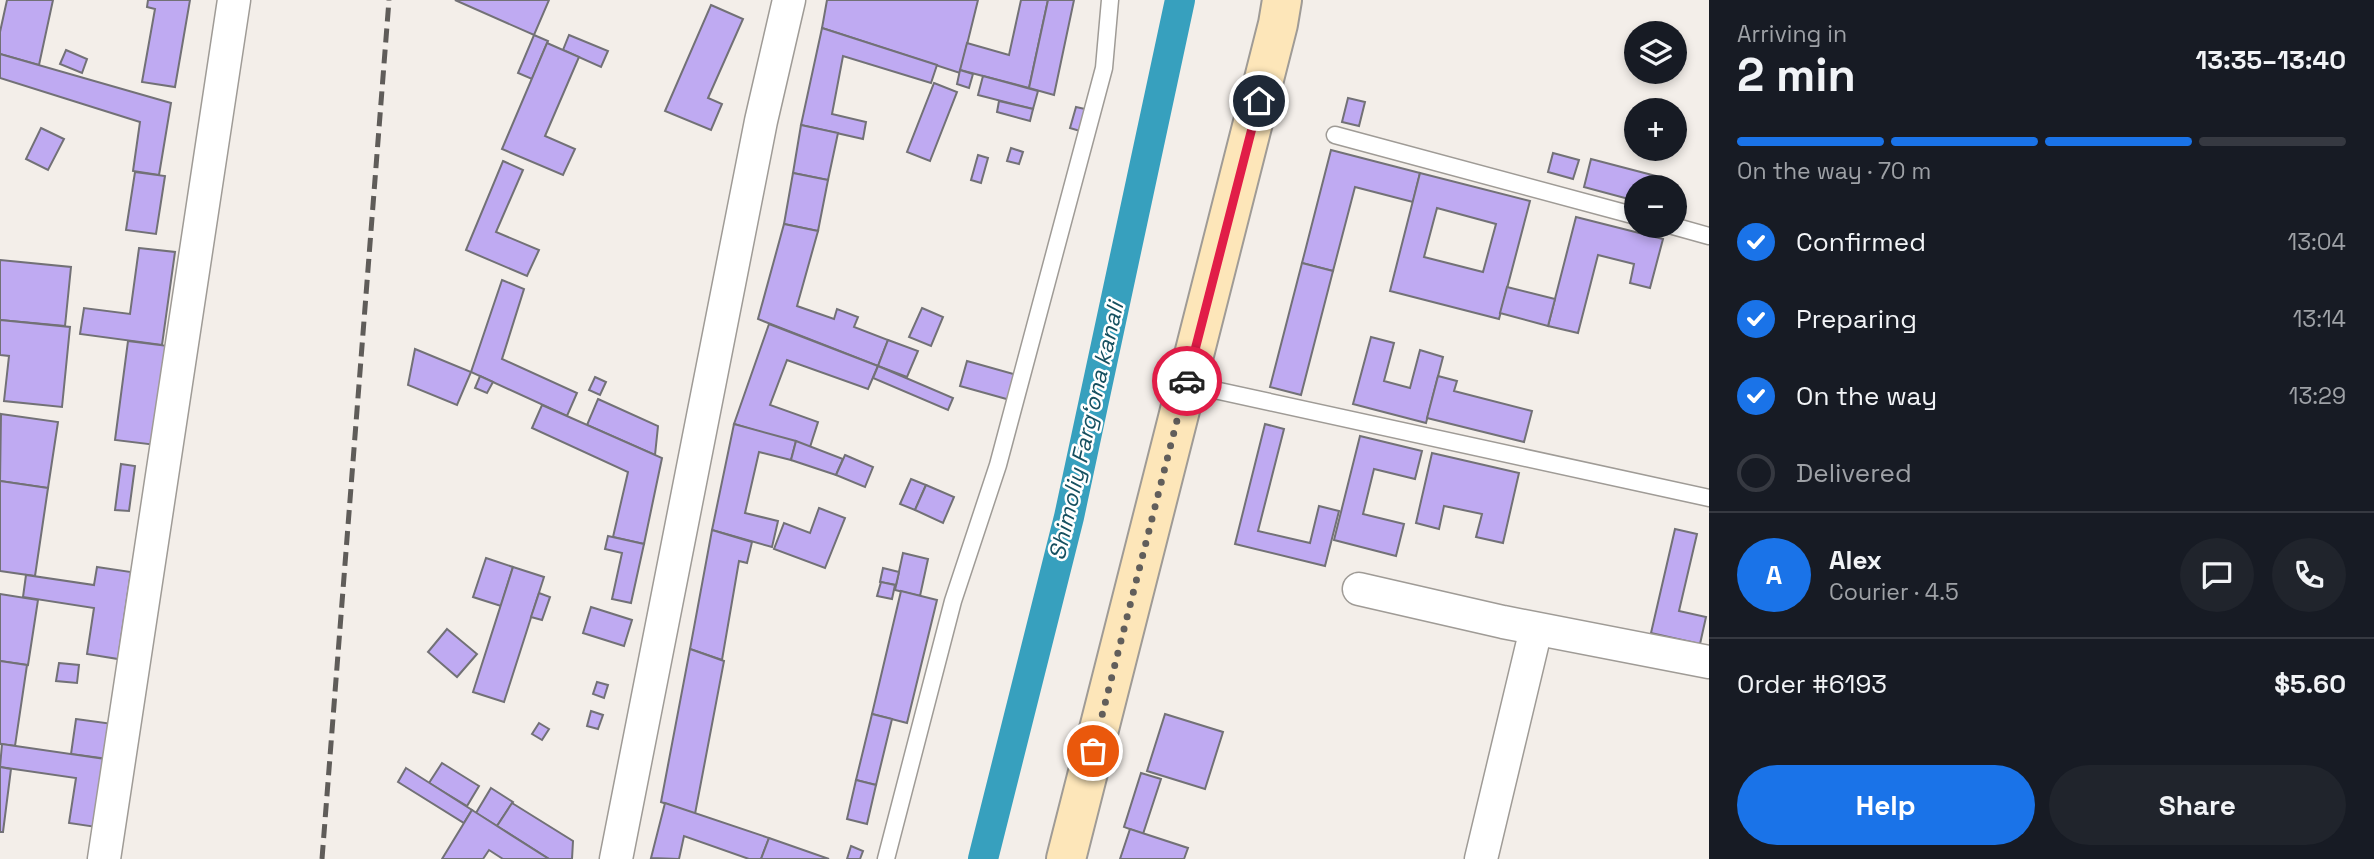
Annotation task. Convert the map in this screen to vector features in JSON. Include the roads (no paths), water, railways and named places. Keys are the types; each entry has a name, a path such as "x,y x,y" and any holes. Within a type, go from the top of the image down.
{"street":[{"path":"104,859 233,0"},
{"path":"616,859 761,121 789,0"},
{"path":"1066,859 1282,0"},
{"path":"1359,589 1536,629 1709,662"},
{"path":"1481,859 1536,629"}],"lane":[{"path":"887,859 953,601 998,465 1104,68 1110,0"},
{"path":"1335,135 1624,213"},
{"path":"1687,230 1709,236"},
{"path":"1186,384 1709,498"}],"waterway":[{"name":"Shimoliy Fargʻona kanali","path":"983,859 1069,517 1180,0"}],"railway":[{"path":"322,859 389,0"}]}
